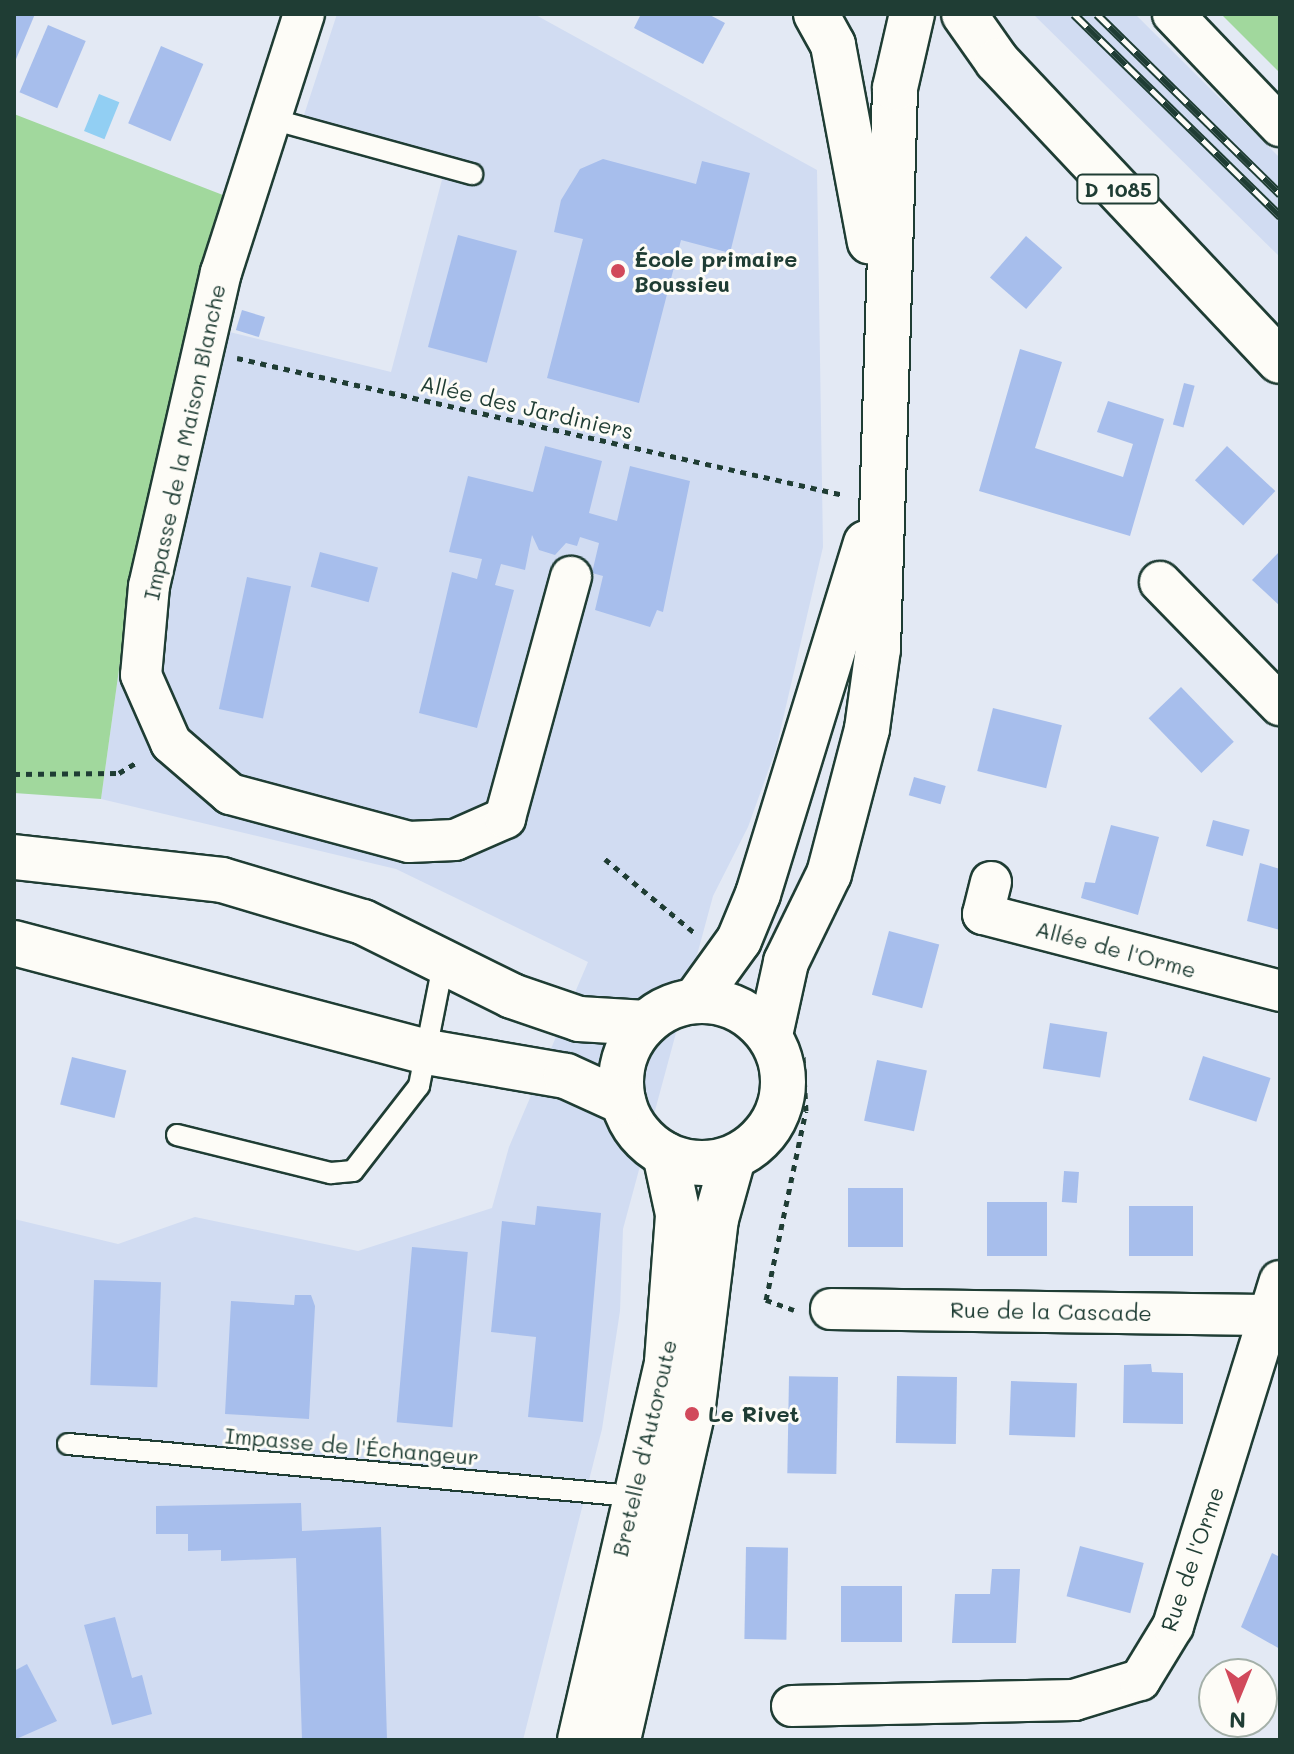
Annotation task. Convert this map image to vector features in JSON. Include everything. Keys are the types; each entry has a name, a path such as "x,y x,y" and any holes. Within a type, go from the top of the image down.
{"main road":[{"path":"816,14 833,45 883,315"},
{"path":"695,1001 732,951 758,894 862,499 883,315 895,88 913,14"},
{"name":"D 1085","path":"913,14 997,61"},
{"name":"D 1085","path":"964,14 997,61 1280,361"},
{"path":"646,1023 621,1073 623,1102 638,1132 665,1154 699,1163 733,1158 758,1142 784,1091 786,962 829,874 867,729 878,649 862,499"},
{"path":"14,857 222,880 363,922 445,957 512,996 579,1019 646,1023 695,1001 724,1003 786,1042"},
{"path":"14,943 427,1052 566,1076 623,1102"},
{"name":"Bretelle d'Autoroute","path":"580,1740 675,1304 678,1214 665,1154"},
{"name":"Bretelle d'Autoroute","path":"618,1740 692,1414 716,1219 733,1158"}],"street":[{"name":"Impasse de la Maison Blanche","path":"304,14 268,118 201,349 149,586 141,675 171,743 230,794 409,842 455,840 505,818 571,577"},
{"path":"1173,14 1280,126"},
{"path":"1160,582 1280,705"},
{"name":"Allée de l'Orme","path":"991,882 983,914 1280,991"},
{"name":"Rue de la Cascade","path":"831,1309 1278,1305"},
{"name":"Rue de l'Orme","path":"792,1706 1074,1700 1140,1680 1173,1626 1278,1305"}],"lane":[{"path":"268,118 472,174"},
{"path":"177,1135 331,1173 353,1171 419,1086 445,957"},
{"name":"Impasse de l'Échangeur","path":"68,1444 632,1496"}],"path":[{"name":"Allée des Jardiniers","path":"201,349 862,499"},
{"path":"14,774 119,773 171,743"},
{"path":"605,859 670,919 693,934 712,932"},
{"path":"786,1042 806,1111 766,1300 788,1310 831,1309"}],"shaded area":[{"path":"337,14 534,14 817,170 823,547 776,749 748,827 713,896 623,1229 620,1311 602,1429 523,1740 14,1740 14,1219 118,1244 195,1217 358,1251 492,1208 509,1147 588,962 396,869 101,799 137,540 189,322 391,372 448,157 304,115"},
{"path":"1033,14 1135,14 1280,158 1280,257"}],"green space":[{"path":"1221,14 1280,14 1280,73"},
{"path":"14,114 228,197 137,540 101,799 14,793"}],"water":[{"path":"99,94 119,102 104,139 84,131"}],"building":[{"path":"14,14 35,14 14,64"},
{"path":"641,14 708,14 725,23 703,64 634,28"},
{"path":"48,25 86,41 57,108 19,92"},
{"path":"161,46 203,64 171,141 128,123"},
{"path":"603,159 696,184 702,161 750,173 730,253 681,240 639,403 547,378 583,239 554,232 561,200 580,169"},
{"path":"458,235 517,251 487,363 428,347"},
{"path":"1026,236 1062,267 1026,309 990,278"},
{"path":"242,310 265,317 259,337 236,330"},
{"path":"1020,349 1062,362 1035,448 1123,477 1133,444 1097,432 1108,401 1164,419 1130,536 979,491"},
{"path":"1184,383 1195,386 1183,427 1173,425"},
{"path":"545,446 602,461 589,513 617,521 630,466 690,481 663,612 657,610 650,627 595,610 603,576 592,573 599,543 580,537 577,546 566,543 555,555 539,550 532,535 525,570 501,564 495,585 514,590 477,728 419,713 452,572 477,579 482,559 449,552 468,476 533,492"},
{"path":"1227,446 1275,491 1243,525 1195,480"},
{"path":"1280,551 1280,606 1252,580"},
{"path":"320,552 378,568 369,602 311,587"},
{"path":"247,577 291,586 263,718 219,709"},
{"path":"1181,687 1234,742 1201,773 1149,718"},
{"path":"993,708 1062,725 1046,788 977,771"},
{"path":"914,777 946,786 940,804 909,795"},
{"path":"1213,820 1250,830 1243,856 1206,846"},
{"path":"1111,825 1159,837 1138,915 1081,898 1085,882 1095,883"},
{"path":"1260,863 1280,869 1280,930 1247,921"},
{"path":"889,931 939,944 922,1008 872,995"},
{"path":"1050,1023 1107,1032 1100,1078 1043,1068"},
{"path":"1203,1056 1271,1078 1256,1122 1189,1100"},
{"path":"72,1057 126,1071 114,1118 60,1105"},
{"path":"877,1060 927,1071 914,1131 864,1121"},
{"path":"1064,1171 1079,1172 1077,1203 1062,1202"},
{"path":"848,1188 903,1188 903,1247 848,1247"},
{"path":"987,1202 1047,1202 1047,1256 987,1256"},
{"path":"537,1206 601,1213 583,1422 528,1417 536,1337 491,1332 502,1221 535,1225"},
{"path":"1129,1206 1193,1206 1193,1256 1129,1256"},
{"path":"412,1247 468,1252 452,1427 397,1422"},
{"path":"94,1280 161,1282 157,1387 90,1385"},
{"path":"295,1295 311,1295 315,1306 309,1419 225,1414 231,1301 294,1305"},
{"path":"1151,1364 1152,1372 1183,1373 1183,1424 1123,1423 1124,1365"},
{"path":"789,1376 838,1377 836,1474 787,1473"},
{"path":"897,1376 957,1377 956,1444 896,1443"},
{"path":"1011,1381 1077,1383 1075,1437 1009,1435"},
{"path":"301,1503 302,1531 381,1527 387,1740 302,1740 296,1558 221,1561 221,1550 188,1551 188,1534 156,1534 156,1506"},
{"path":"1080,1546 1144,1563 1130,1613 1067,1596"},
{"path":"746,1547 788,1548 786,1640 744,1639"},
{"path":"1272,1553 1280,1557 1280,1649 1241,1627"},
{"path":"992,1569 1020,1569 1016,1643 952,1643 955,1594 990,1594"},
{"path":"841,1586 902,1586 902,1642 841,1642"},
{"path":"115,1617 132,1678 142,1675 152,1714 112,1725 84,1625"},
{"path":"27,1664 57,1721 14,1740 14,1671"}],"railway":[{"path":"1074,14 1280,216"},
{"path":"1097,14 1280,194"}],"place":[{"name":"École primaire Boussieu","path":"618,271"},
{"name":"Le Rivet","path":"692,1414"}]}
